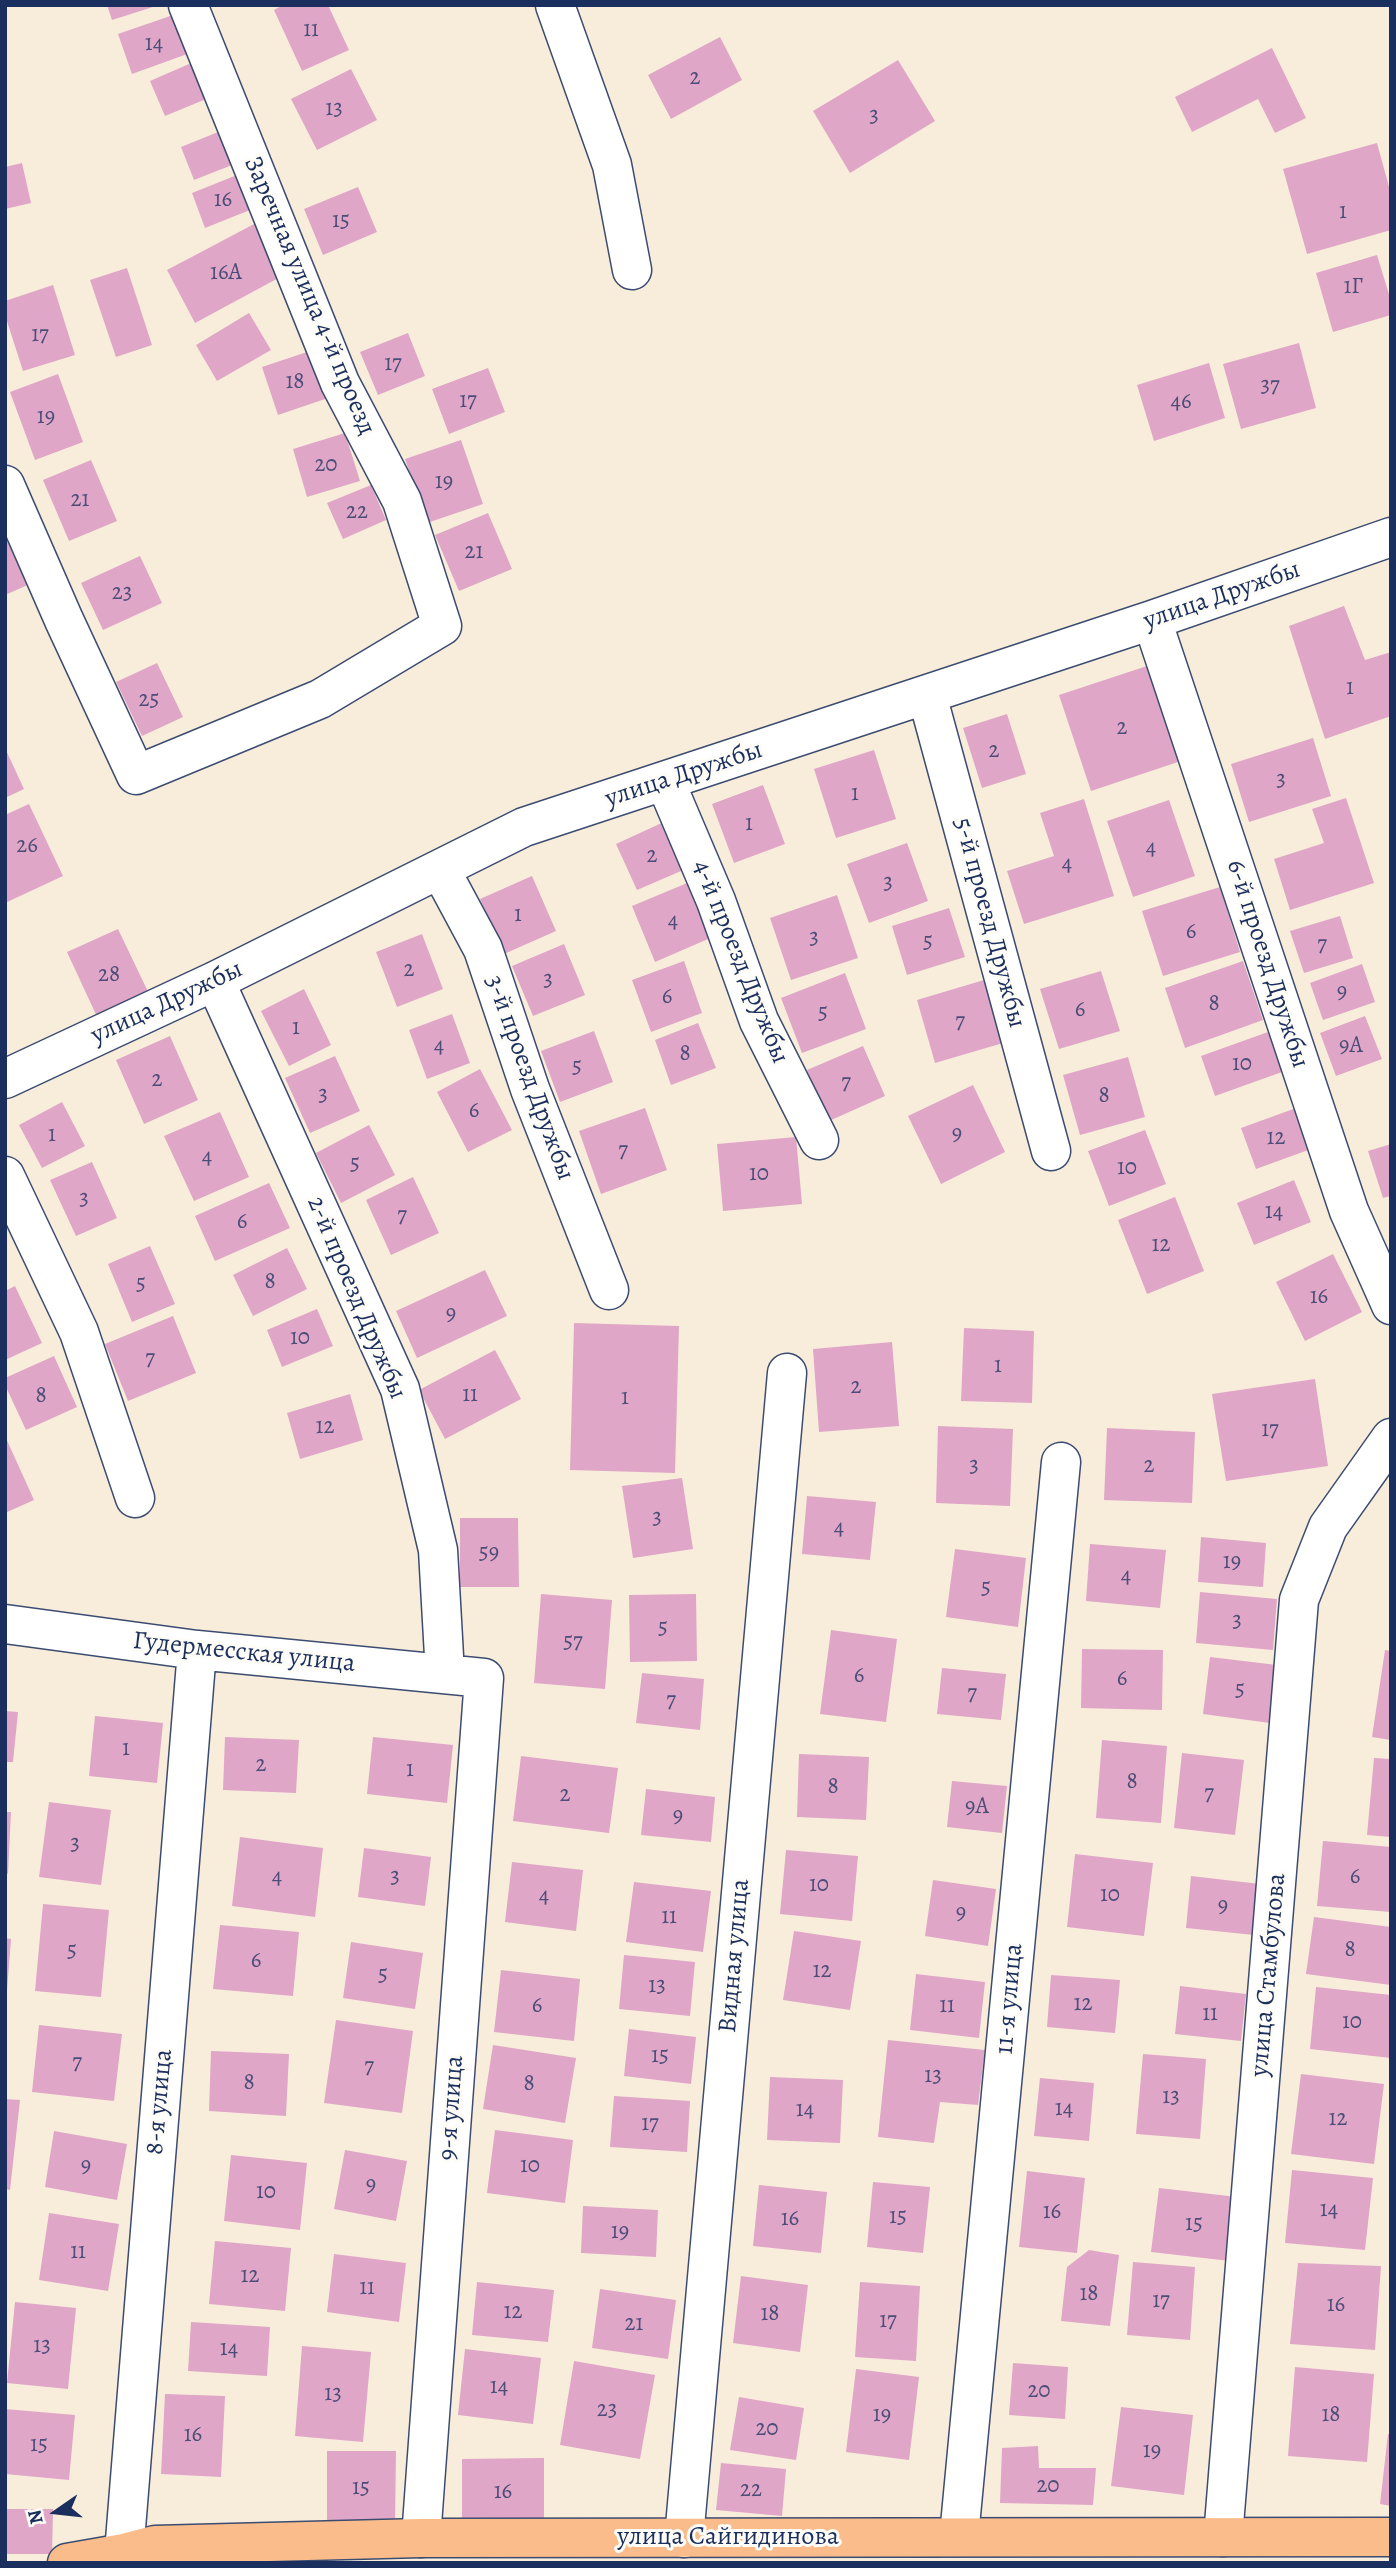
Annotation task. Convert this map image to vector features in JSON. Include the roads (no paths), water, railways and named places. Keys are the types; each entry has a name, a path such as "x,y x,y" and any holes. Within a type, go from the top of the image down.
{"main road":[{"name":"улица Сайгидинова","path":"66,2563 155,2545 421,2538 636,2551 684,2538 1391,2537"}],"street":[{"name":"Заречная улица 4-й проезд","path":"5,485 136,775 320,699 442,626 402,501 340,383 188,5"},
{"path":"555,5 612,165 632,270"},
{"name":"улица Дружбы","path":"5,1079 215,981 524,827 1153,620 1391,537"},
{"name":"6-й проезд Дружбы","path":"1153,620 1349,1211 1391,1305"},
{"name":"5-й проезд Дружбы","path":"927,695 1051,1151"},
{"name":"4-й проезд Дружбы","path":"665,781 716,901 759,1021 819,1140"},
{"name":"3-й проезд Дружбы","path":"440,869 483,949 530,1088 609,1290"},
{"name":"2-й проезд Дружбы","path":"215,981 400,1389 438,1550 445,1674"},
{"path":"5,1176 79,1332 135,1498"},
{"name":"Видная улица","path":"684,2538 787,1373"},
{"name":"улица Стамбулова","path":"1223,2537 1299,1600 1328,1527 1391,1438"},
{"name":"11-я улица","path":"959,2536 1061,1462"},
{"name":"Гудермесская улица","path":"5,1624 197,1650 484,1678"},
{"name":"8-я улица","path":"124,2553 197,1650"},
{"name":"9-я улица","path":"421,2538 484,1678"}]}
